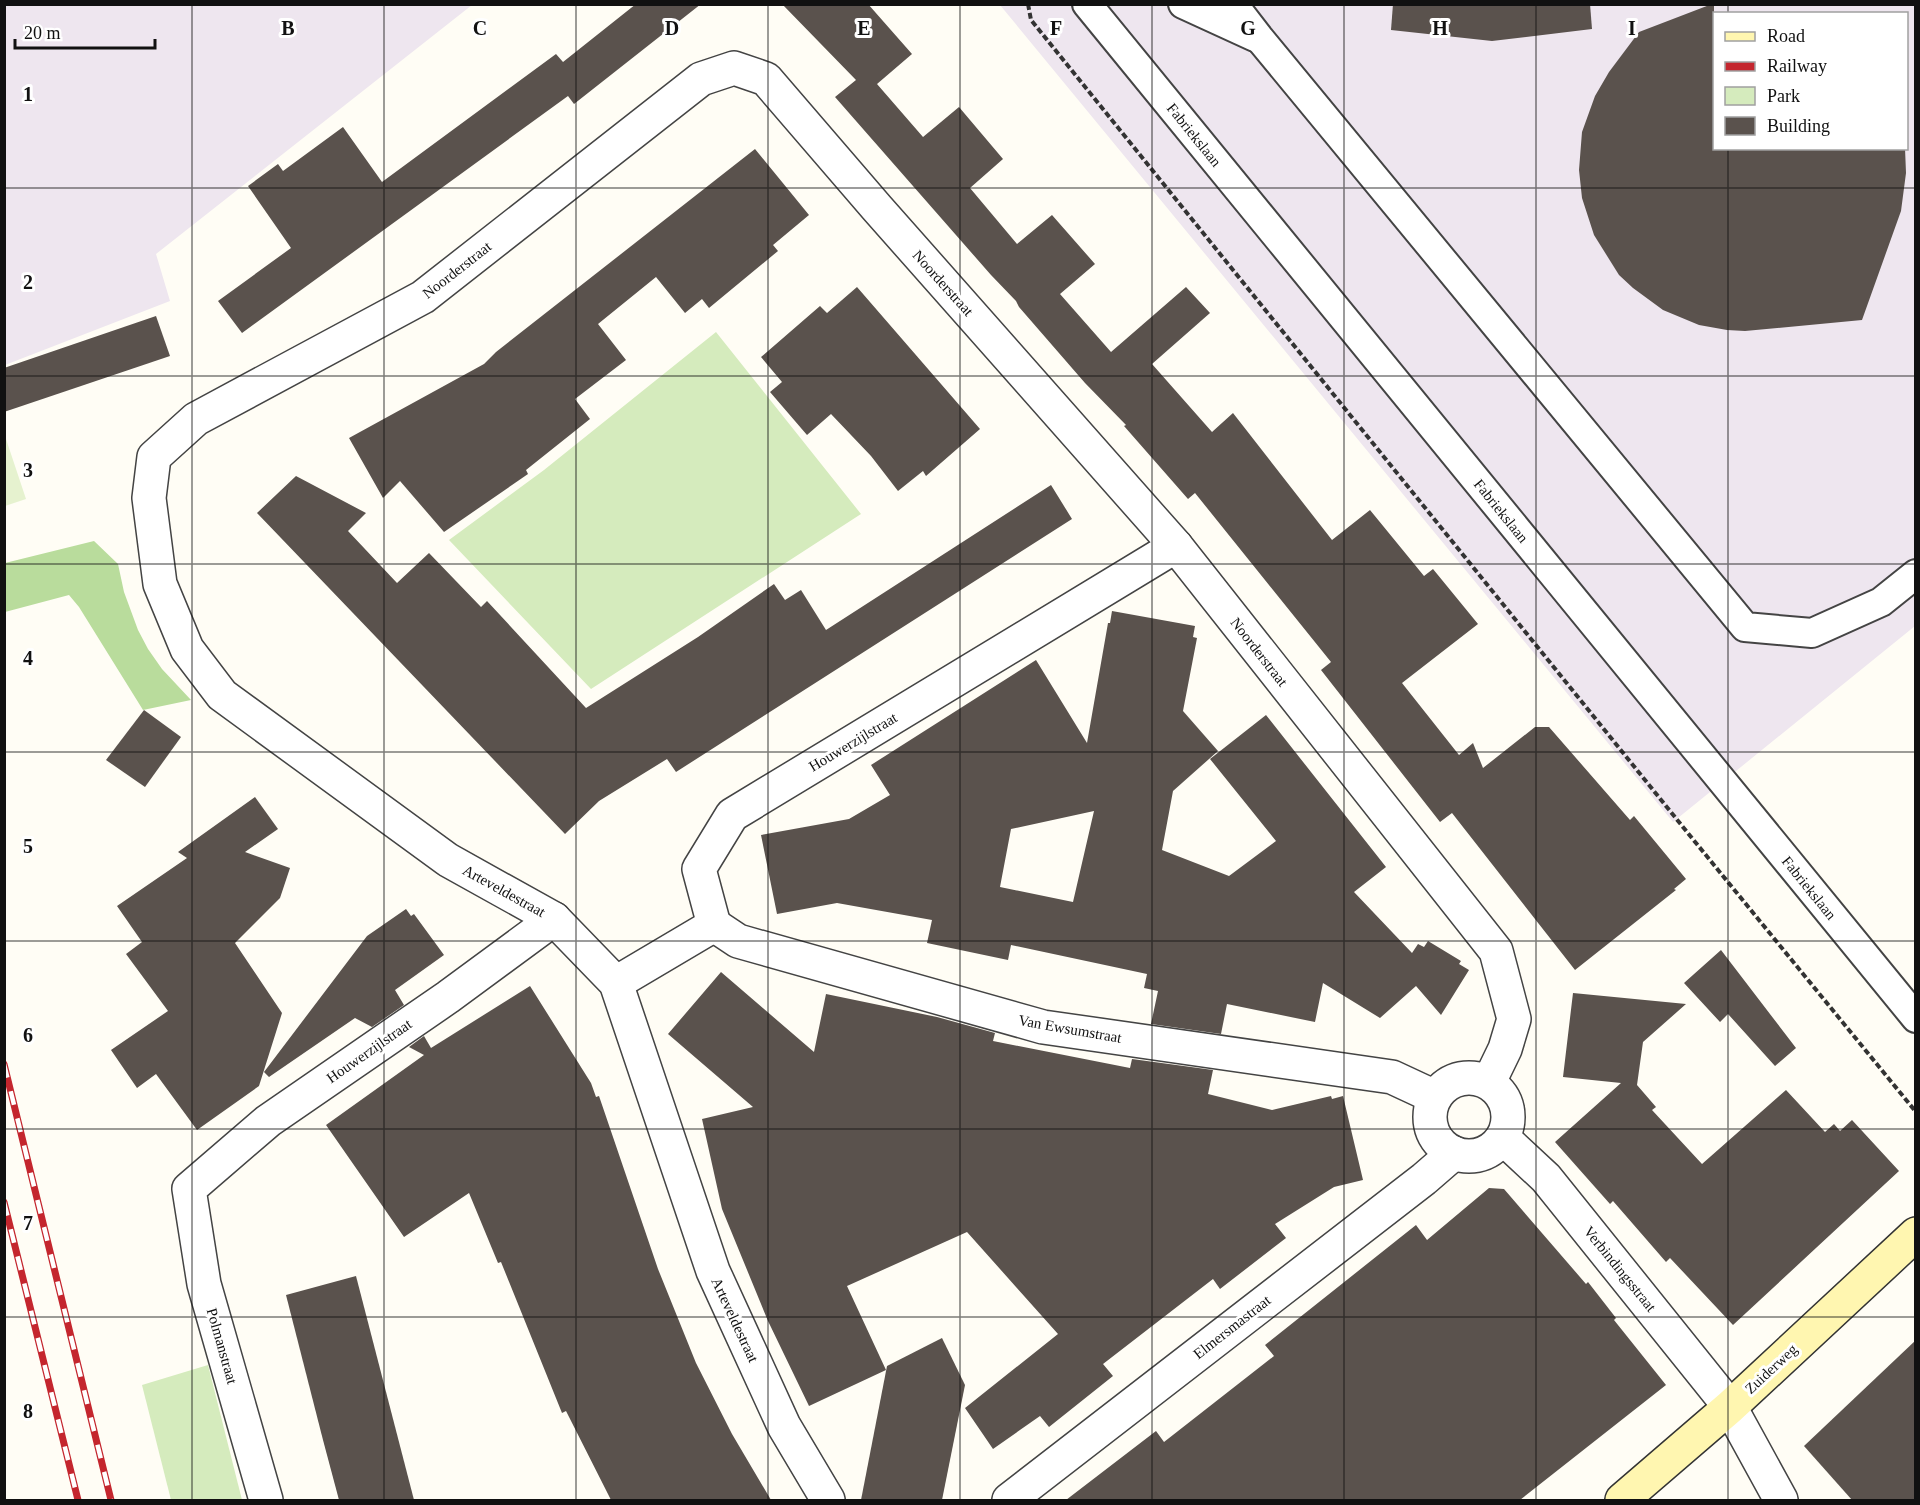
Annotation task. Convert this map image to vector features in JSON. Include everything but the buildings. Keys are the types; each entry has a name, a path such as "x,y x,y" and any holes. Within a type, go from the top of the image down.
{"street":[{"name":"Noorderstraat","path":"154,457 196,419 423,297 701,80 734,68 766,79 1176,546 1496,951 1514,1019 1505,1049 1489,1082"},
{"name":"Arteveldestraat","path":"154,457 148,498 160,584 187,649 222,695 448,860 554,919 616,983 713,1271 784,1426 828,1500"},
{"name":"Houwerzijlstraat","path":"714,926 699,869 732,815 1176,546"},
{"name":"Houwerzijlstraat","path":"189,1189 268,1121 448,997 554,919"},
{"path":"616,983 714,926"},
{"name":"Van Ewsumstraat","path":"714,926 738,941 1043,1027 1392,1077 1435,1097"},
{"path":"1474,1077 1489,1082 1498,1090 1509,1113 1508,1126 1503,1138 1481,1155 1468,1157 1442,1146 1434,1136 1430,1123 1430,1110 1435,1097 1445,1085 1459,1079 1474,1077"},
{"name":"Verbindingsstraat","path":"1503,1138 1546,1178 1730,1407 1781,1500"},
{"name":"Elmersmastraat","path":"1009,1500 1424,1179 1454,1153"},
{"name":"Polmanstraat","path":"189,1189 204,1284 266,1500"},
{"name":"Zuiderweg","path":"1622,1500 1730,1407 1916,1234"}],"lane":[{"name":"Fabriekslaan","path":"1087,4 1916,1018"},
{"path":"1183,4 1260,39"},
{"path":"1214,4 1260,39"},
{"path":"1233,4 1745,627 1812,633 1881,602 1916,574"},
{"path":"1243,4 1260,39"}],"path":[{"path":"1028,4 1031,20 1686,832 1916,1112"}],"shaded area":[{"path":"5,4 472,5 156,254 170,301 5,365"},
{"path":"1000,5 1915,5 1915,626 1673,822"}],"green space":[{"path":"716,332 861,514 591,689 449,540 544,470"},
{"path":"5,436 26,499 4,506"},
{"path":"94,541 118,564 124,592 138,630 148,649 162,669 191,700 143,710 79,607 69,595 5,612 5,563"},
{"path":"208,1365 242,1500 171,1500 142,1385"}],"railway":[{"path":"4,1064 111,1500"},
{"path":"4,1202 78,1500"}]}
